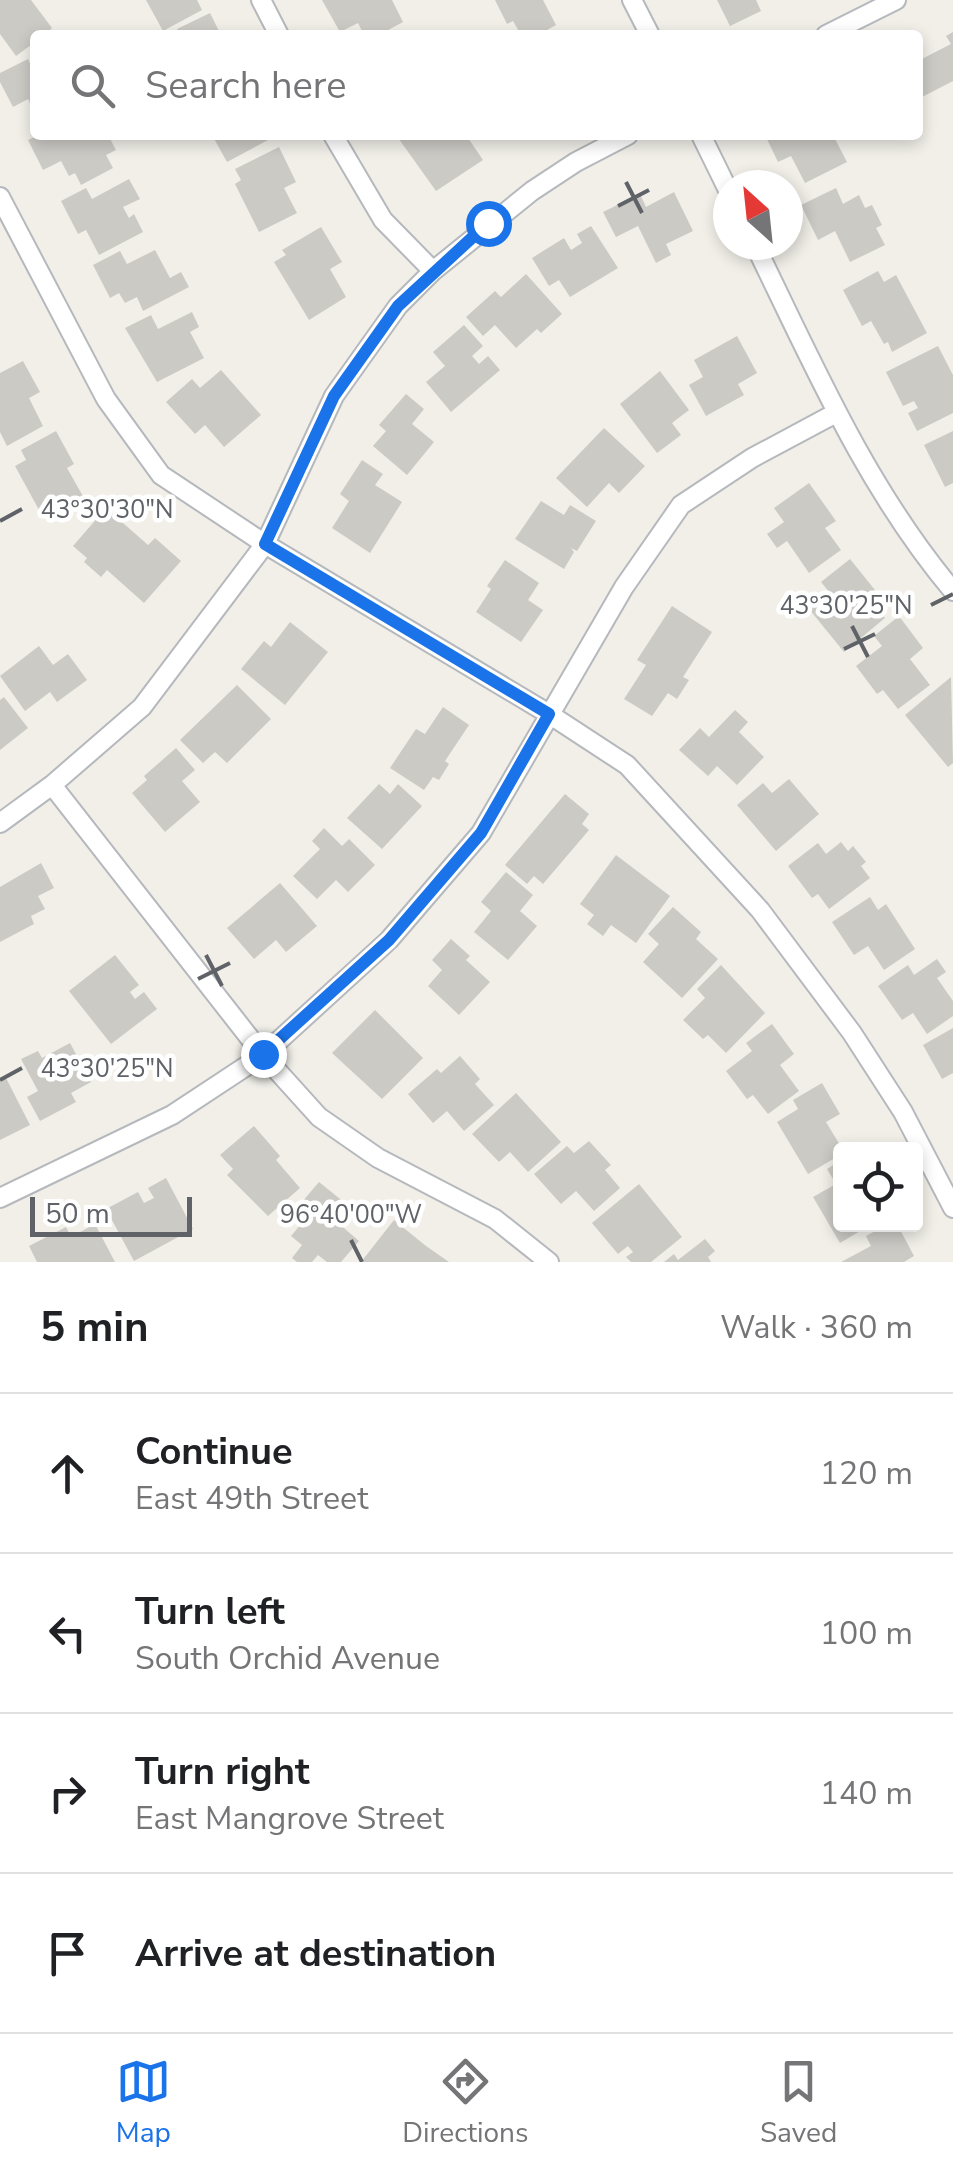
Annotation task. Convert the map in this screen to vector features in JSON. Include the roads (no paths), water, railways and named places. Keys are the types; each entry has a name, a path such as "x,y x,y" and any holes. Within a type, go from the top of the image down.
{"street":[{"path":"261,0 276,30"},
{"path":"632,0 647,30"},
{"path":"836,30 896,0"},
{"path":"336,140 383,220 433,271"},
{"path":"0,823 52,785 142,707 265,544 334,396 398,306 433,271 532,191 618,140"},
{"path":"703,140 718,170"},
{"path":"0,197 106,400 161,474 265,544 549,714 626,766 760,910 852,1033 903,1112 953,1208"},
{"path":"762,260 836,412 916,547 953,590"},
{"path":"0,1198 172,1115 263,1054 389,940 481,833 624,587 680,505 752,458 836,412"},
{"path":"52,785 263,1054 319,1117 378,1158 496,1219 549,1262"}]}
